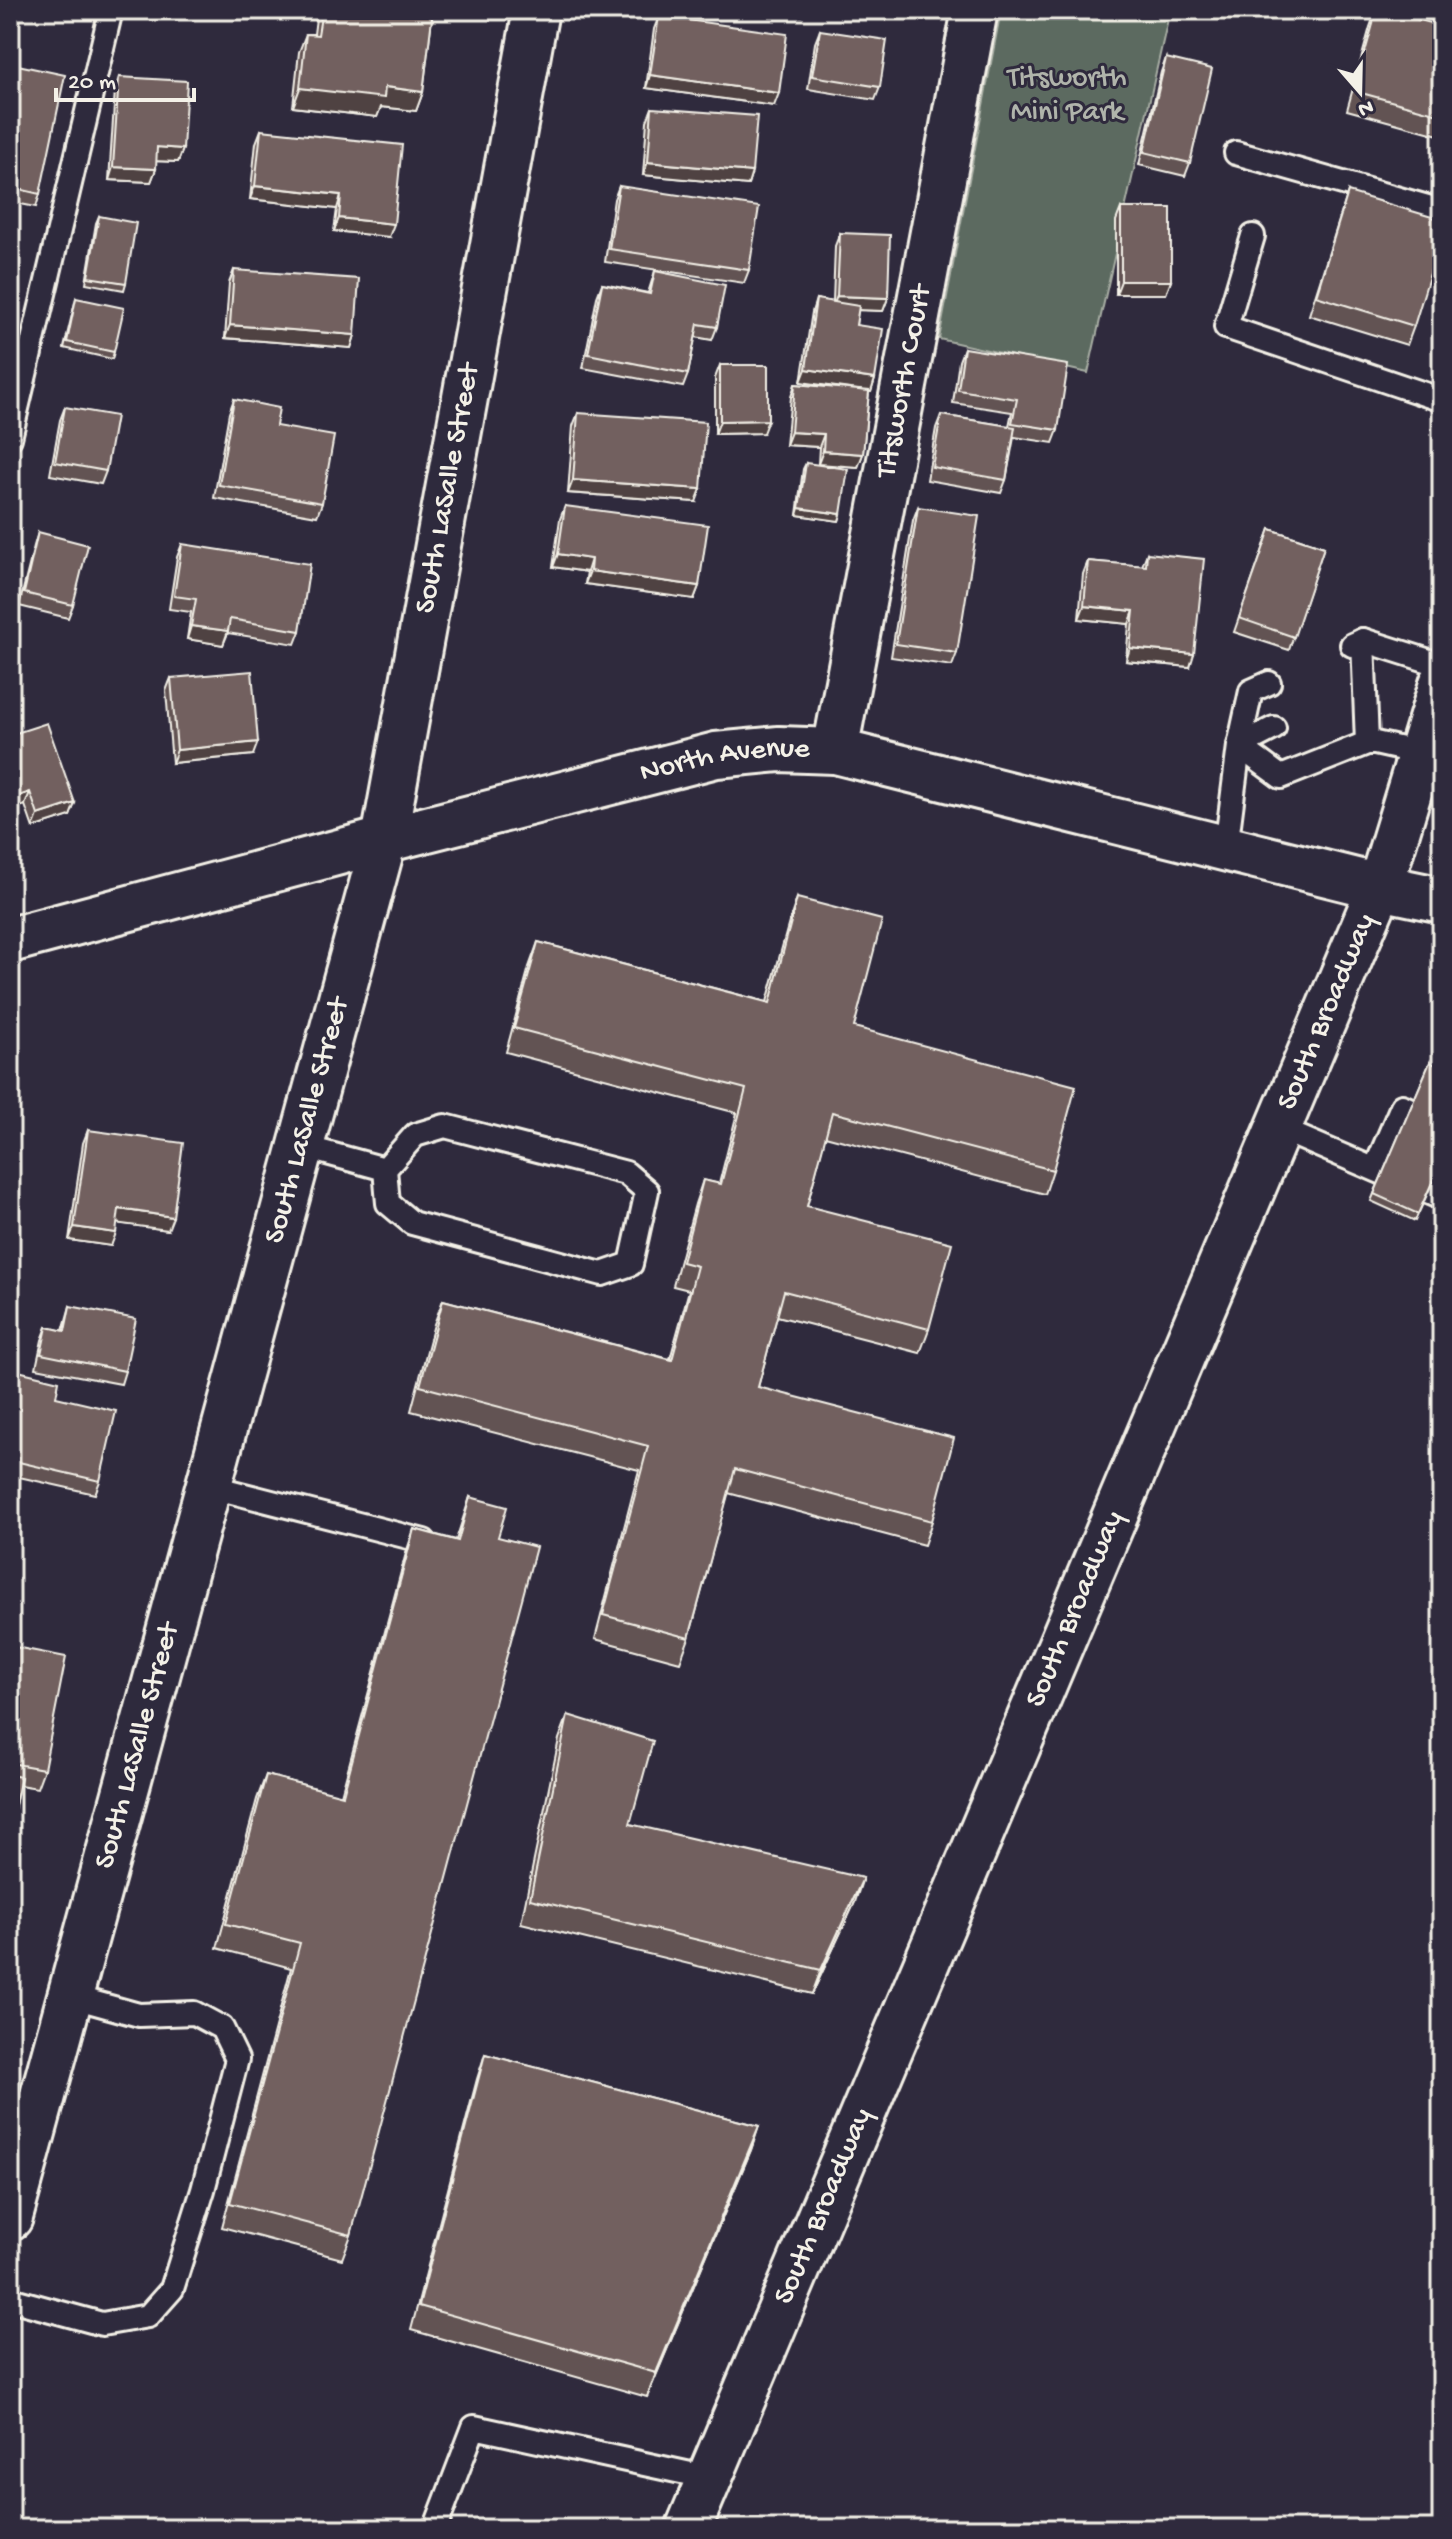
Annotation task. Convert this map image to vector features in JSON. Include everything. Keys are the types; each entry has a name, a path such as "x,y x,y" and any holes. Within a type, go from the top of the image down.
{"street":[{"name":"South LaSalle Street","path":"10,2217 384,840 536,10"},
{"name":"Titsworth Court","path":"835,751 975,10"},
{"name":"South Broadway","path":"688,2529 1380,887 1442,684"},
{"name":"North Avenue","path":"10,940 716,755 779,749 835,751 1442,900"}],"lane":[{"path":"10,438 111,10"},
{"path":"1236,153 1442,211"},
{"path":"1253,236 1226,327 1442,400"},
{"path":"1367,743 1357,643 1442,665"},
{"path":"1226,848 1239,746 1251,691 1269,683"},
{"path":"1239,746 1274,728"},
{"path":"1239,746 1281,777 1367,743 1420,753"},
{"path":"1375,1169 1402,1106 1442,1125"},
{"path":"445,1126 626,1173 647,1191 631,1264 602,1274 412,1223 388,1203 385,1169 415,1135 445,1126"},
{"path":"1278,1128 1441,1198 1442,1194"},
{"path":"301,1146 385,1169"},
{"path":"209,1486 424,1541"},
{"path":"10,2299 102,2324 148,2316 172,2289 203,2190 237,2059 222,2028 194,2013 139,2015 70,1996"},
{"path":"435,2529 474,2427 709,2478"}],"green space":[{"name":"Titsworth Mini Park","path":"1001,10 1170,10 1088,373 939,339"}],"building":[{"path":"322,10 433,10 423,92 385,87 384,98 300,88 306,34 318,35"},
{"path":"1377,10 1442,26 1442,115 1354,91"},
{"path":"659,16 787,34 779,93 650,75"},
{"path":"820,30 887,40 880,87 812,76"},
{"path":"1166,58 1212,69 1190,163 1144,152"},
{"path":"13,64 65,75 40,194 10,187 10,80"},
{"path":"119,77 187,81 183,149 157,147 156,169 113,167"},
{"path":"652,108 757,116 752,172 648,162"},
{"path":"261,130 402,145 394,224 339,218 341,195 255,186"},
{"path":"619,186 759,207 749,270 609,249"},
{"path":"1348,192 1442,220 1442,234 1414,326 1316,296"},
{"path":"1121,208 1171,208 1171,281 1121,281"},
{"path":"99,216 136,223 126,283 88,277"},
{"path":"840,233 890,235 888,298 837,296"},
{"path":"234,270 359,279 355,335 230,325"},
{"path":"655,271 725,285 717,327 698,324 688,374 588,354 602,284 650,294"},
{"path":"76,298 124,308 114,352 67,342"},
{"path":"816,299 859,306 856,325 883,329 875,379 806,369"},
{"path":"10,302 16,304 10,327"},
{"path":"964,348 1068,365 1058,430 1012,423 1017,399 958,390"},
{"path":"720,365 768,365 768,420 720,421"},
{"path":"795,384 869,391 863,454 823,451 824,434 791,432"},
{"path":"234,399 279,408 276,426 334,436 322,503 219,485"},
{"path":"65,407 116,416 106,471 55,462"},
{"path":"578,413 706,422 701,489 573,480"},
{"path":"941,415 1015,427 1006,480 932,467"},
{"path":"806,463 848,469 841,514 799,508"},
{"path":"565,506 708,525 699,586 590,571 591,559 558,554"},
{"path":"918,507 979,516 957,653 896,644"},
{"path":"1270,529 1324,547 1294,637 1239,618"},
{"path":"38,532 88,545 73,605 24,593"},
{"path":"182,544 310,564 300,631 230,619 228,631 191,626 196,599 174,596"},
{"path":"1147,553 1204,559 1194,654 1130,648 1134,611 1084,606 1088,561 1146,566"},
{"path":"252,671 258,742 177,750 171,678"},
{"path":"47,723 75,803 38,815 30,792 10,799 10,735"},
{"path":"797,898 882,920 854,1027 1076,1086 1053,1170 832,1112 807,1206 952,1243 929,1329 784,1291 758,1387 954,1438 932,1521 735,1469 689,1638 603,1615 648,1446 420,1386 443,1300 672,1360 697,1266 682,1262 703,1180 721,1184 746,1089 514,1028 538,942 770,1003"},
{"path":"1430,1062 1442,1068 1442,1160 1418,1214 1374,1194"},
{"path":"88,1130 183,1143 173,1217 119,1209 116,1233 74,1227"},
{"path":"70,1306 136,1319 125,1371 41,1354 47,1327 65,1331"},
{"path":"14,1370 59,1381 56,1397 116,1411 100,1481 10,1460 10,1390"},
{"path":"470,1497 507,1507 498,1537 536,1547 351,2235 230,2203 300,1943 226,1924 266,1775 343,1795 414,1529 458,1541"},
{"path":"10,1646 66,1657 44,1769 10,1763"},
{"path":"568,1715 653,1741 630,1824 863,1878 821,1970 530,1899"},
{"path":"10,1775 21,1777 10,1829"},
{"path":"485,2054 759,2126 656,2373 419,2306"}],"railway":[{"path":"1437,2529 1442,2522"}]}
